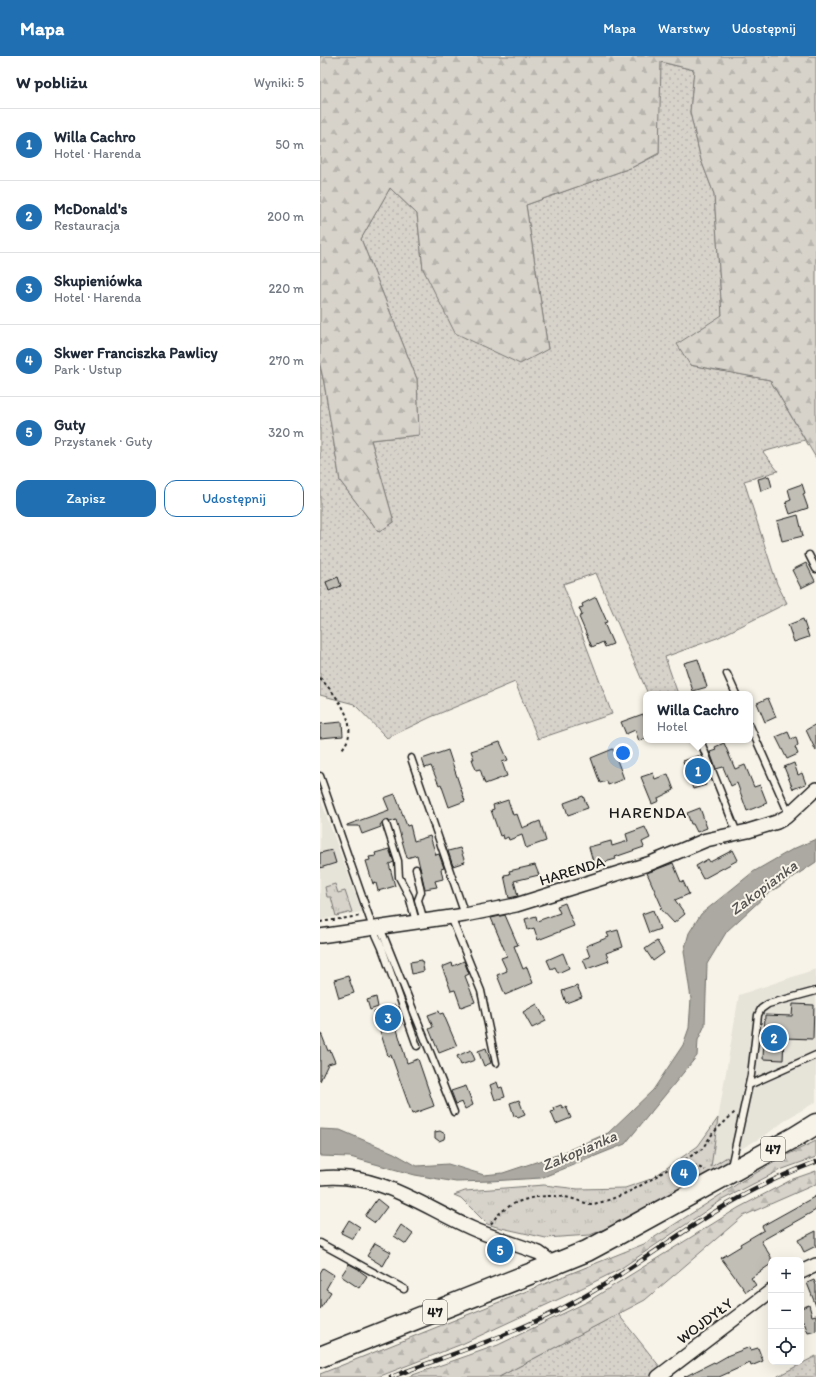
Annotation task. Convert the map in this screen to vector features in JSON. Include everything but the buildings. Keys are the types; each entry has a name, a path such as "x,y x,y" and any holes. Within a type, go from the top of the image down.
{"main road":[{"name":"47","path":"320,1357 587,1251 615,1236 720,1171 795,1138 816,1124"}],"street":[{"name":"HARENDA","path":"320,936 465,915 523,903 651,863 702,841 777,822 789,814 816,789"},
{"path":"320,1178 361,1179 388,1187 475,1230 539,1253 546,1258 550,1266"},
{"path":"804,1271 816,1265"},
{"name":"WOJDYŁY","path":"658,1377 770,1293"}],"lane":[{"path":"809,555 816,568"},
{"path":"727,674 735,691"},
{"path":"753,733 789,814"},
{"path":"701,743 737,833"},
{"path":"411,758 465,915"},
{"path":"320,776 377,927 454,1112"},
{"path":"386,824 398,862 399,877 420,921"},
{"path":"416,869 420,892 418,900 420,921"},
{"path":"451,917 481,991 496,1063"},
{"path":"377,927 382,948 417,1046"},
{"path":"720,1171 743,1109 749,1085 757,1019 760,1009 768,1004 816,992"},
{"path":"749,1085 816,1055"},
{"path":"320,1243 404,1289"}],"path":[{"path":"320,678 333,693 344,709 348,718 350,728 349,736 346,745 342,749"},
{"path":"488,1229 495,1217 517,1202 528,1198 569,1198 586,1204 593,1204 628,1193 702,1149 713,1133 734,1113 743,1109"},
{"path":"679,1164 688,1164 705,1170 720,1171"}],"shaded area":[{"path":"320,798 362,912 320,920"},
{"path":"816,969 816,1102 790,1117 767,1134 710,1167 739,995"}],"green space":[{"path":"320,56 816,56 816,458 770,380 690,365 677,344 722,315 714,194 701,160 690,112 694,70 661,62 659,153 633,167 526,205 548,349 520,364 455,333 423,269 417,214 390,188 361,239 417,379 419,435 371,440 394,522 379,532 340,481 320,365"},
{"path":"660,62 694,70 690,112 701,160 714,194 722,315 690,365 770,380 805,440 763,452 778,471 744,481 777,584 787,603 717,638 665,657 677,691 647,691 596,573 563,584 612,714 538,739 515,682 431,717 387,738 354,704 320,695 320,365 340,481 379,532 394,522 371,440 419,435 417,379 361,239 390,188 417,214 423,269 548,349 526,205 633,167 659,154"},
{"path":"335,884 338,893 345,891 352,912 336,916 331,897 327,897 325,887"},
{"path":"718,1118 711,1167 727,1157 729,1162 617,1224 590,1235 546,1238 497,1227 487,1224 461,1198 454,1195 465,1191 544,1185 578,1189 625,1188 651,1179 698,1146"},
{"path":"816,1141 816,1157 780,1170 722,1200 620,1269 572,1293 462,1344 378,1377 320,1377 320,1374 644,1244 742,1181 789,1154"},
{"path":"816,1171 816,1184 743,1216 645,1300 499,1377 407,1377 498,1345 587,1302 738,1208 793,1179"},
{"path":"618,1314 668,1377 499,1377 501,1376"},
{"path":"816,1356 816,1377 776,1377 799,1365 804,1365 804,1362"}],"water":[{"name":"Zakopianka","path":"816,839 816,862 765,896 727,931 707,964 705,1025 698,1040 697,1056 625,1144 541,1178 490,1181 456,1182 415,1175 350,1157 320,1156 320,1129 340,1130 394,1153 417,1166 448,1164 484,1175 503,1173 557,1155 608,1133 653,1090 683,1045 689,1028 691,999 684,951 689,933 701,914 753,872 793,849"}],"railway":[{"path":"391,1377 510,1333 556,1312 615,1278 734,1200 769,1182 816,1162"}],"place":[{"name":"Willa Cachro","path":"698,771"},
{"name":"Skupieniówka","path":"388,1018"},
{"name":"McDonald's","path":"774,1038"},
{"name":"Skwer Franciszka Pawlicy","path":"684,1173"},
{"name":"Guty","path":"500,1250"}],"district":[{"name":"HARENDA","path":"648,812"}]}
